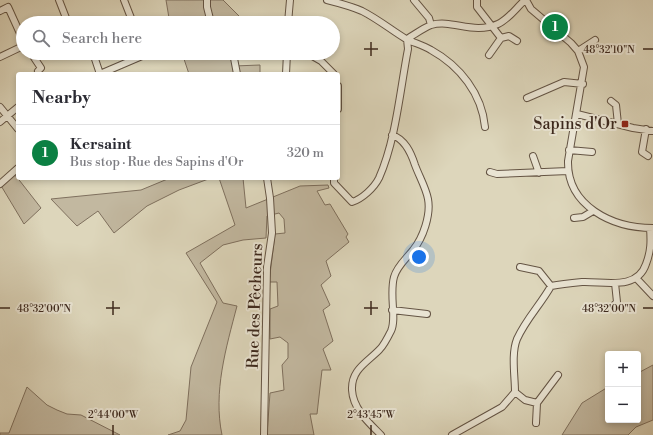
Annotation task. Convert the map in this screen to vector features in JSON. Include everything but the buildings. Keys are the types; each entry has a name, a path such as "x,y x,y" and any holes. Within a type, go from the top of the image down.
{"street":[{"path":"59,0 65,16"},
{"path":"124,0 130,16"},
{"path":"207,0 209,16"},
{"path":"289,16 290,0"},
{"path":"327,0 349,3 407,39 430,49 448,61 470,85 478,98 484,116 485,127"},
{"path":"414,0 429,18 431,26"},
{"path":"477,0 477,7 491,27 502,38"},
{"path":"407,39 431,26 440,24 475,29 491,27 507,18 526,0 534,12 578,51 584,67 583,84 570,150 568,171 570,182 576,192 593,211 610,219 651,228 652,242 650,254 644,271 637,279 615,283 581,282 551,286 535,307 518,339 515,360 515,392 502,407 452,435"},
{"path":"0,11 8,7 16,25"},
{"path":"489,55 502,38 509,36 517,41"},
{"path":"334,180 352,202 358,200 374,185 379,178 392,135 408,49 407,39"},
{"path":"578,51 595,40"},
{"path":"0,57 16,49"},
{"path":"36,60 41,68 38,70"},
{"path":"95,60 99,72"},
{"path":"105,72 132,60"},
{"path":"235,60 237,72"},
{"path":"286,72 287,60"},
{"path":"318,60 332,72"},
{"path":"527,98 564,82 583,84"},
{"path":"611,101 616,105 618,124"},
{"path":"0,107 16,127"},
{"path":"0,122 16,109"},
{"path":"577,114 653,131"},
{"path":"646,130 642,152 648,156"},
{"path":"381,435 358,408 352,389 354,380 361,366 380,349 394,324 392,310 392,286 395,274 399,265 418,244 424,229 429,208 428,198 410,152 404,143 392,135"},
{"path":"570,150 592,152"},
{"path":"533,156 539,173"},
{"path":"1,183 16,170"},
{"path":"490,172 497,174 568,171"},
{"name":"Rue des Pêcheurs","path":"264,435 267,267 272,233 267,180"},
{"path":"574,218 583,217 593,211"},
{"path":"520,267 539,271 551,286"},
{"path":"637,279 653,296"},
{"path":"613,306 617,302 615,283"},
{"path":"392,310 427,314"},
{"path":"536,423 537,403 558,375"},
{"path":"515,392 525,400 537,403"}],"shaded area":[{"path":"166,0 223,0 239,16 169,16"},
{"path":"184,60 232,60 234,66 260,65 260,72 188,72"},
{"path":"8,173 16,176 16,180 19,180 41,208 24,224 0,184"},
{"path":"165,180 206,180 179,190 147,206 114,233 98,211 77,226 51,199 141,190"},
{"path":"220,180 243,180 246,208 300,186 328,185 329,188 317,191 325,205 330,204 348,234 346,237 349,242 326,261 331,276 321,285 330,305 323,310 333,341 323,349 331,370 322,370 317,414 310,414 314,435 267,435 270,393 284,390 282,365 288,358 288,343 280,337 270,339 270,309 278,306 277,282 269,282 275,234 285,233 284,219 279,213 267,216 266,238 243,240 223,245 200,263 223,303 237,306 225,354 220,386 219,403 222,435 168,435 180,431 186,420 191,367 217,302 186,253 235,225"},
{"path":"653,365 653,420 636,427 628,435 562,435 582,403 605,389 605,423 641,423 641,371"},
{"path":"27,387 47,405 67,414 81,415 120,435 0,435 0,433 9,433"}],"place":[{"name":"Kersaint","path":"555,27"},
{"name":"Sapins d'Or","path":"625,124"}]}
